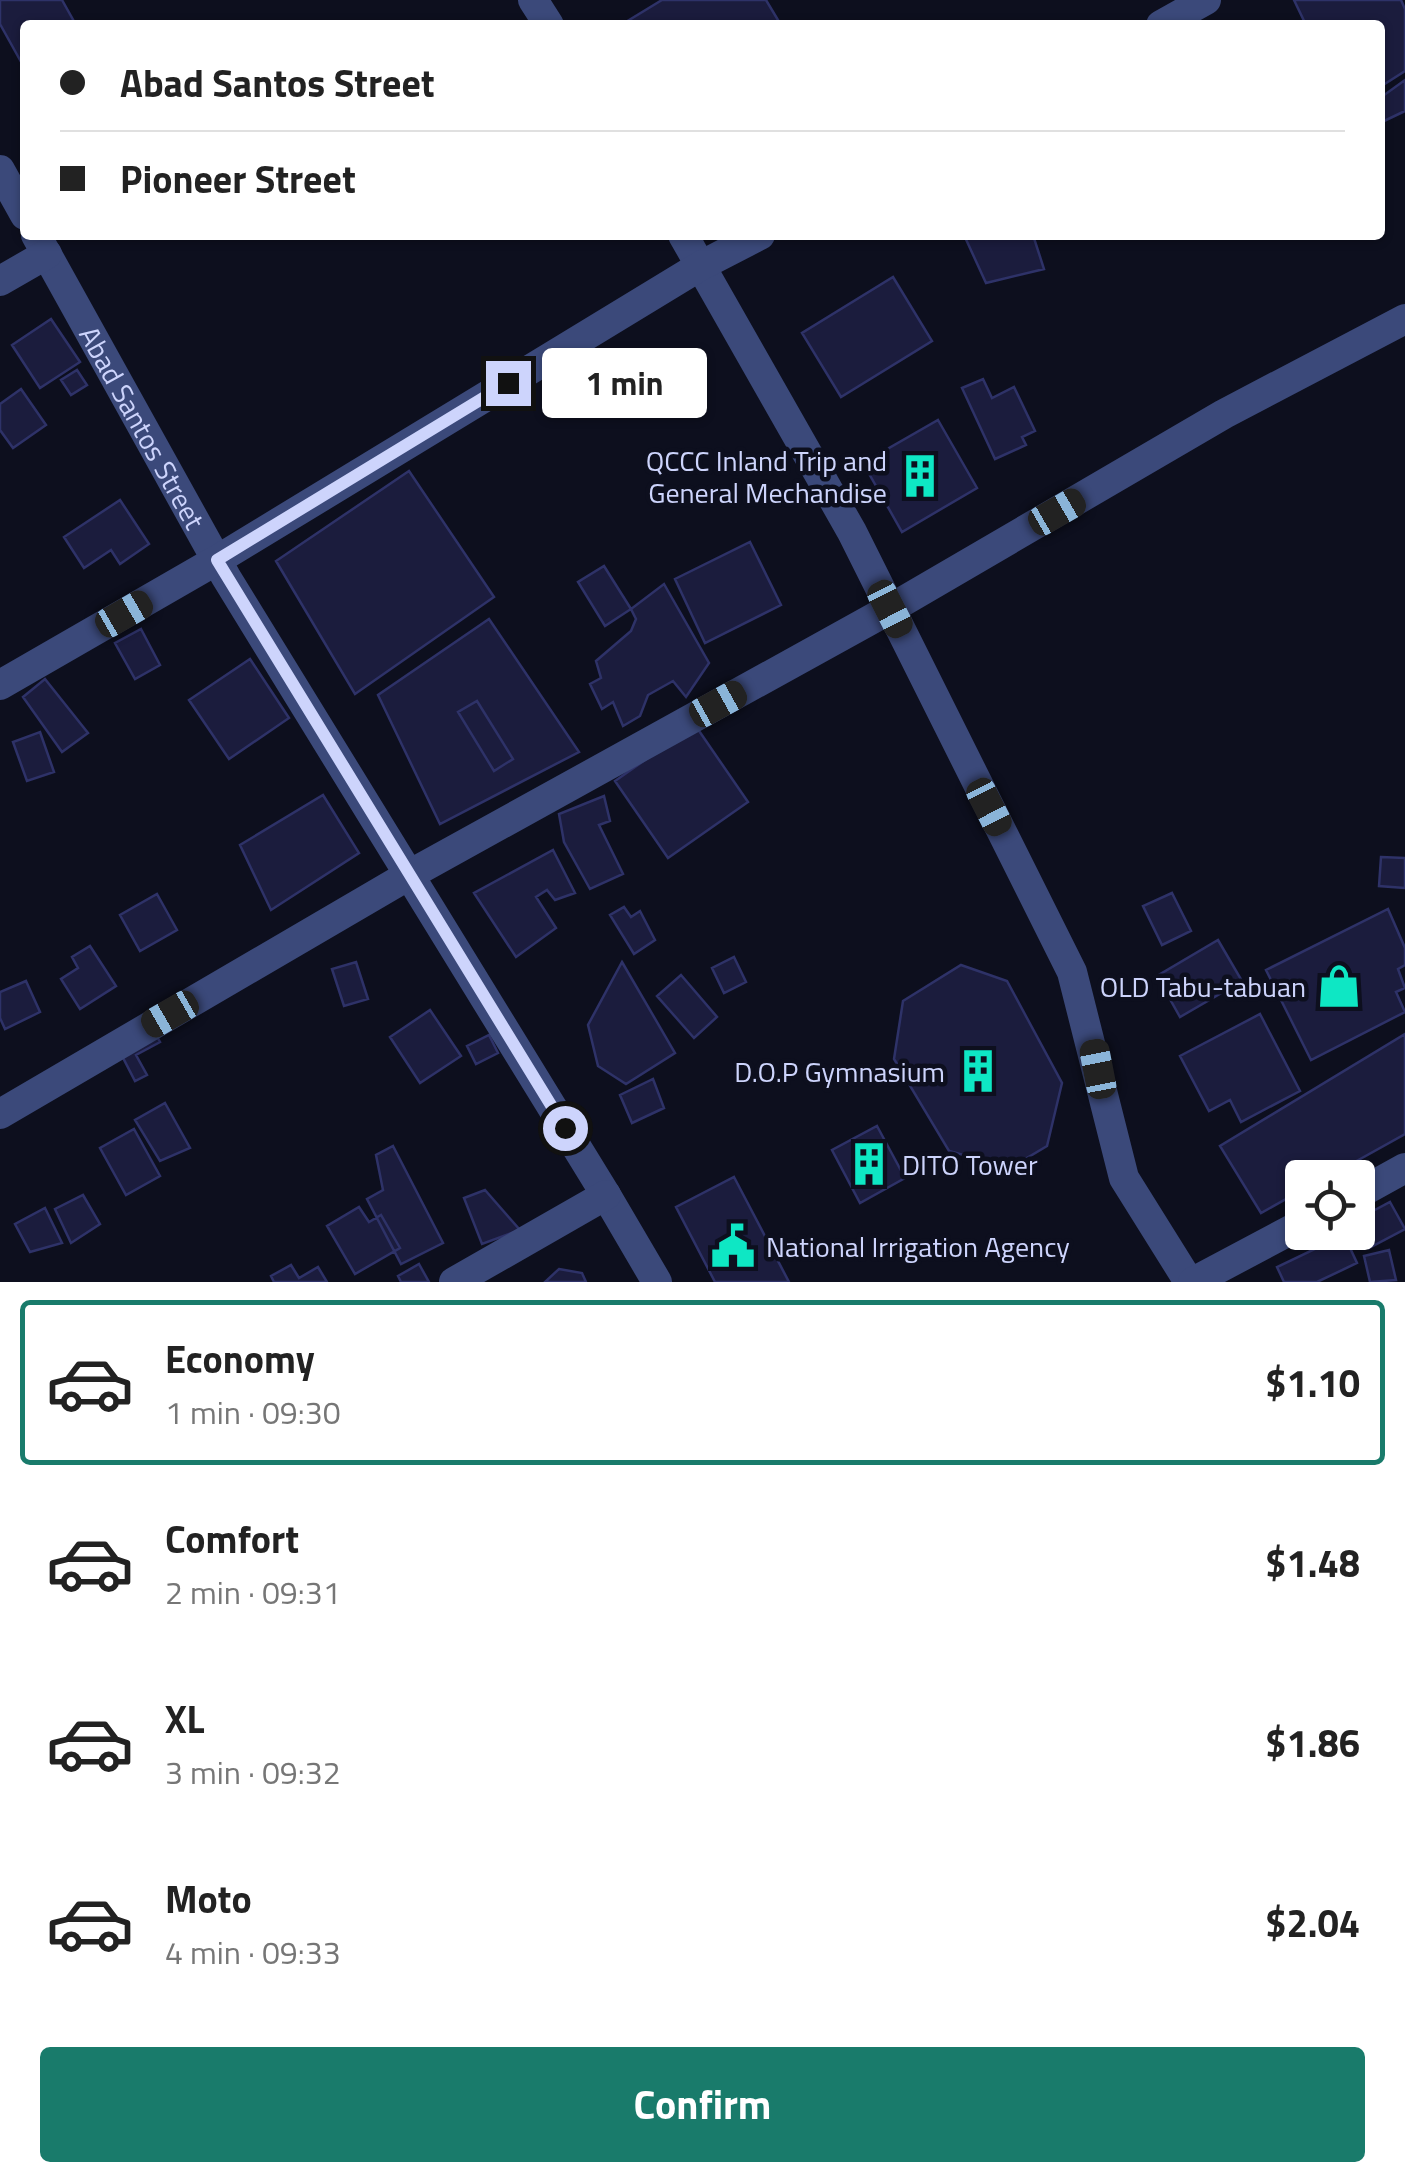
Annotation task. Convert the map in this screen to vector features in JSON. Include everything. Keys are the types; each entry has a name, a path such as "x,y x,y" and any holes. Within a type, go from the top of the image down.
{"street":[{"path":"1170,20 1206,0"},
{"path":"0,170 20,205"},
{"path":"686,240 852,532 1072,972 1124,1178 1191,1282 1234,1273 1285,1236"},
{"path":"0,685 217,560 751,240"},
{"path":"0,281 42,244"},
{"name":"Abad Santos Street","path":"42,244 217,560 657,1282"},
{"path":"0,1114 409,876 890,609 1224,414 1405,319"},
{"path":"1375,1185 1405,1168"},
{"path":"454,1282 606,1195"}],"building":[{"path":"0,0 62,0 73,20 20,20 20,60 0,24"},
{"path":"662,0 766,0 778,20 629,20"},
{"path":"1294,0 1401,0 1405,9 1405,71 1385,84 1385,20 1304,20"},
{"path":"1405,80 1405,111 1385,121 1385,94"},
{"path":"966,240 1035,240 1044,269 986,283"},
{"path":"893,277 932,341 841,397 802,333"},
{"path":"51,319 80,362 40,388 12,345"},
{"path":"77,370 87,385 71,395 61,380"},
{"path":"983,379 992,398 1014,387 1035,431 1022,437 1026,445 995,459 962,388"},
{"path":"21,389 46,425 13,448 0,430 0,404"},
{"name":"QCCC Inland Trip and General Mechandise","path":"938,420 977,488 902,532 863,463"},
{"path":"409,471 494,597 355,694 276,561"},
{"path":"120,500 149,544 120,564 111,550 84,568 64,537"},
{"path":"750,542 781,605 705,643 675,579"},
{"path":"604,566 631,609 605,626 578,582"},
{"path":"664,584 709,663 686,697 673,681 648,695 640,716 623,726 613,702 602,709 590,684 601,678 596,661 631,631 636,619 631,609"},
{"path":"489,619 579,752 440,824 378,695"},
{"path":"141,629 160,665 135,679 115,643"},
{"path":"250,659 289,718 229,759 189,700"},
{"path":"45,679 88,733 62,752 23,697"},
{"path":"477,701 513,759 494,771 458,712"},
{"path":"695,725 748,802 668,858 615,781"},
{"path":"40,732 54,772 27,781 13,742"},
{"path":"323,795 359,853 271,910 240,845"},
{"path":"604,796 610,821 599,825 623,874 590,889 564,842 559,814"},
{"path":"553,850 575,893 555,900 547,890 536,897 556,928 516,957 474,893"},
{"path":"1381,857 1405,858 1405,888 1379,886"},
{"path":"1172,893 1191,931 1162,945 1143,906"},
{"path":"157,894 177,930 140,951 120,915"},
{"path":"624,907 631,917 640,911 655,940 634,954 610,915"},
{"name":"OLD Tabu-tabuan","path":"1388,909 1405,948 1405,965 1398,969 1405,988 1396,992 1405,1012 1311,1060 1266,970"},
{"path":"1218,940 1242,981 1180,1017 1157,976"},
{"path":"90,946 116,986 80,1009 61,979 78,968 72,957"},
{"path":"734,957 746,982 724,993 712,968"},
{"path":"356,962 368,999 344,1006 332,969"},
{"path":"622,962 675,1053 626,1084 598,1066 588,1025"},
{"name":"D.O.P Gymnasium","path":"961,965 1007,981 1062,1083 1047,1146 1010,1168 949,1151 894,1059 903,1001"},
{"path":"681,975 717,1017 694,1038 657,996"},
{"path":"26,981 40,1012 5,1029 0,1018 0,992"},
{"path":"430,1010 461,1056 420,1083 390,1037"},
{"path":"1260,1014 1300,1091 1241,1122 1230,1100 1209,1111 1180,1056"},
{"path":"154,1031 160,1042 136,1055 147,1075 135,1081 119,1050"},
{"path":"1405,1034 1405,1134 1358,1160 1285,1160 1285,1200 1261,1213 1220,1146"},
{"path":"489,1035 498,1053 476,1064 467,1046"},
{"path":"653,1079 664,1108 632,1123 620,1095"},
{"path":"165,1103 190,1148 160,1161 135,1120"},
{"name":"DITO Tower","path":"877,1126 905,1178 860,1203 832,1150"},
{"path":"134,1129 160,1176 126,1195 100,1148"},
{"path":"393,1146 443,1243 401,1264 367,1199 383,1190 376,1155"},
{"path":"734,1177 789,1282 715,1282 676,1207"},
{"path":"485,1190 520,1230 482,1244 464,1198"},
{"path":"83,1195 100,1224 71,1243 55,1209"},
{"path":"1390,1202 1405,1229 1375,1245 1375,1210"},
{"path":"359,1207 369,1222 381,1215 400,1248 355,1274 327,1226"},
{"path":"45,1208 62,1243 30,1252 15,1224"},
{"path":"1313,1250 1351,1250 1357,1263 1317,1282 1284,1282 1277,1267"},
{"path":"1389,1250 1396,1280 1370,1282 1364,1256"},
{"path":"419,1264 429,1282 401,1282 398,1276"},
{"path":"291,1265 299,1278 318,1267 327,1282 274,1282 271,1276"},
{"path":"559,1269 582,1273 586,1282 545,1282"}],"place":[{"name":"QCCC Inland Trip and General Mechandise","path":"920,476"},
{"name":"OLD Tabu-tabuan","path":"1339,986"},
{"name":"D.O.P Gymnasium","path":"978,1071"},
{"name":"DITO Tower","path":"869,1164"},
{"name":"National Irrigation Agency","path":"733,1246"}],"route":[{"path":"508,383 217,560 565,1128"}]}
